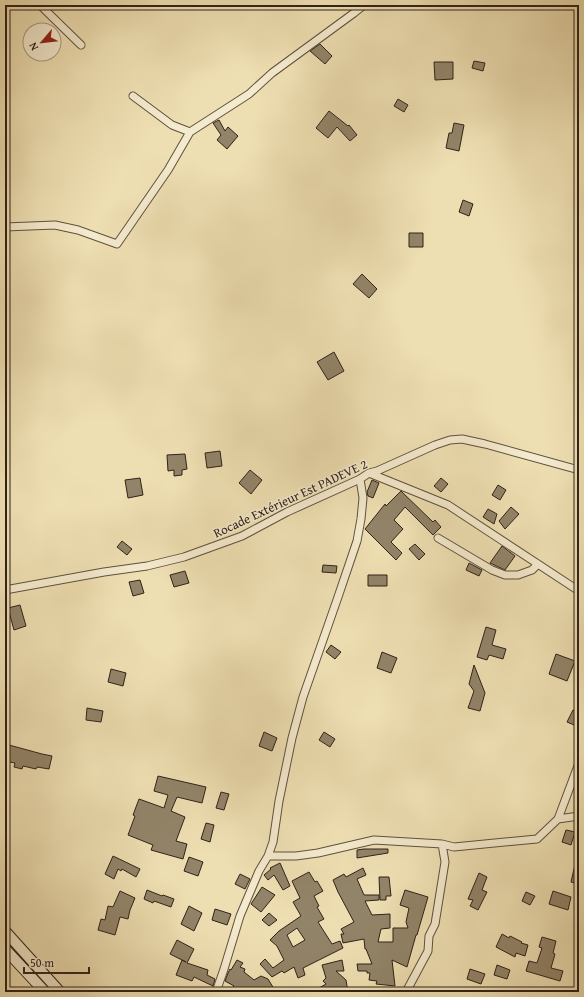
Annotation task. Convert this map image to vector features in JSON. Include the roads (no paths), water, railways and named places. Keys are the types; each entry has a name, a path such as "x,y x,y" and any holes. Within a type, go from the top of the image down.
{"main road":[{"path":"5,931 60,992"},
{"path":"5,949 45,992"}],"street":[{"path":"40,5 81,44"},
{"path":"5,227 55,225 78,230 117,244 168,170 190,132 249,94 272,73 364,5"},
{"path":"133,96 172,125 190,132"},
{"name":"Rocade Extérieur Est PADEVE 2","path":"5,590 104,572 147,566 184,557 242,536 287,512 360,479 369,473 377,471 434,445 450,440 462,439 485,444 579,470"},
{"path":"369,473 448,505 579,591"},
{"path":"216,992 240,916 273,842 279,801 292,738 303,697 357,541 363,498 360,479"},
{"path":"438,538 492,570 505,575 518,575 532,570 538,564"},
{"path":"268,856 296,856 318,853 374,840 442,844 454,847 537,839 558,819 579,763"},
{"path":"558,819 579,816"},
{"path":"406,992 428,951 429,936 435,924 445,862 442,844"}]}
